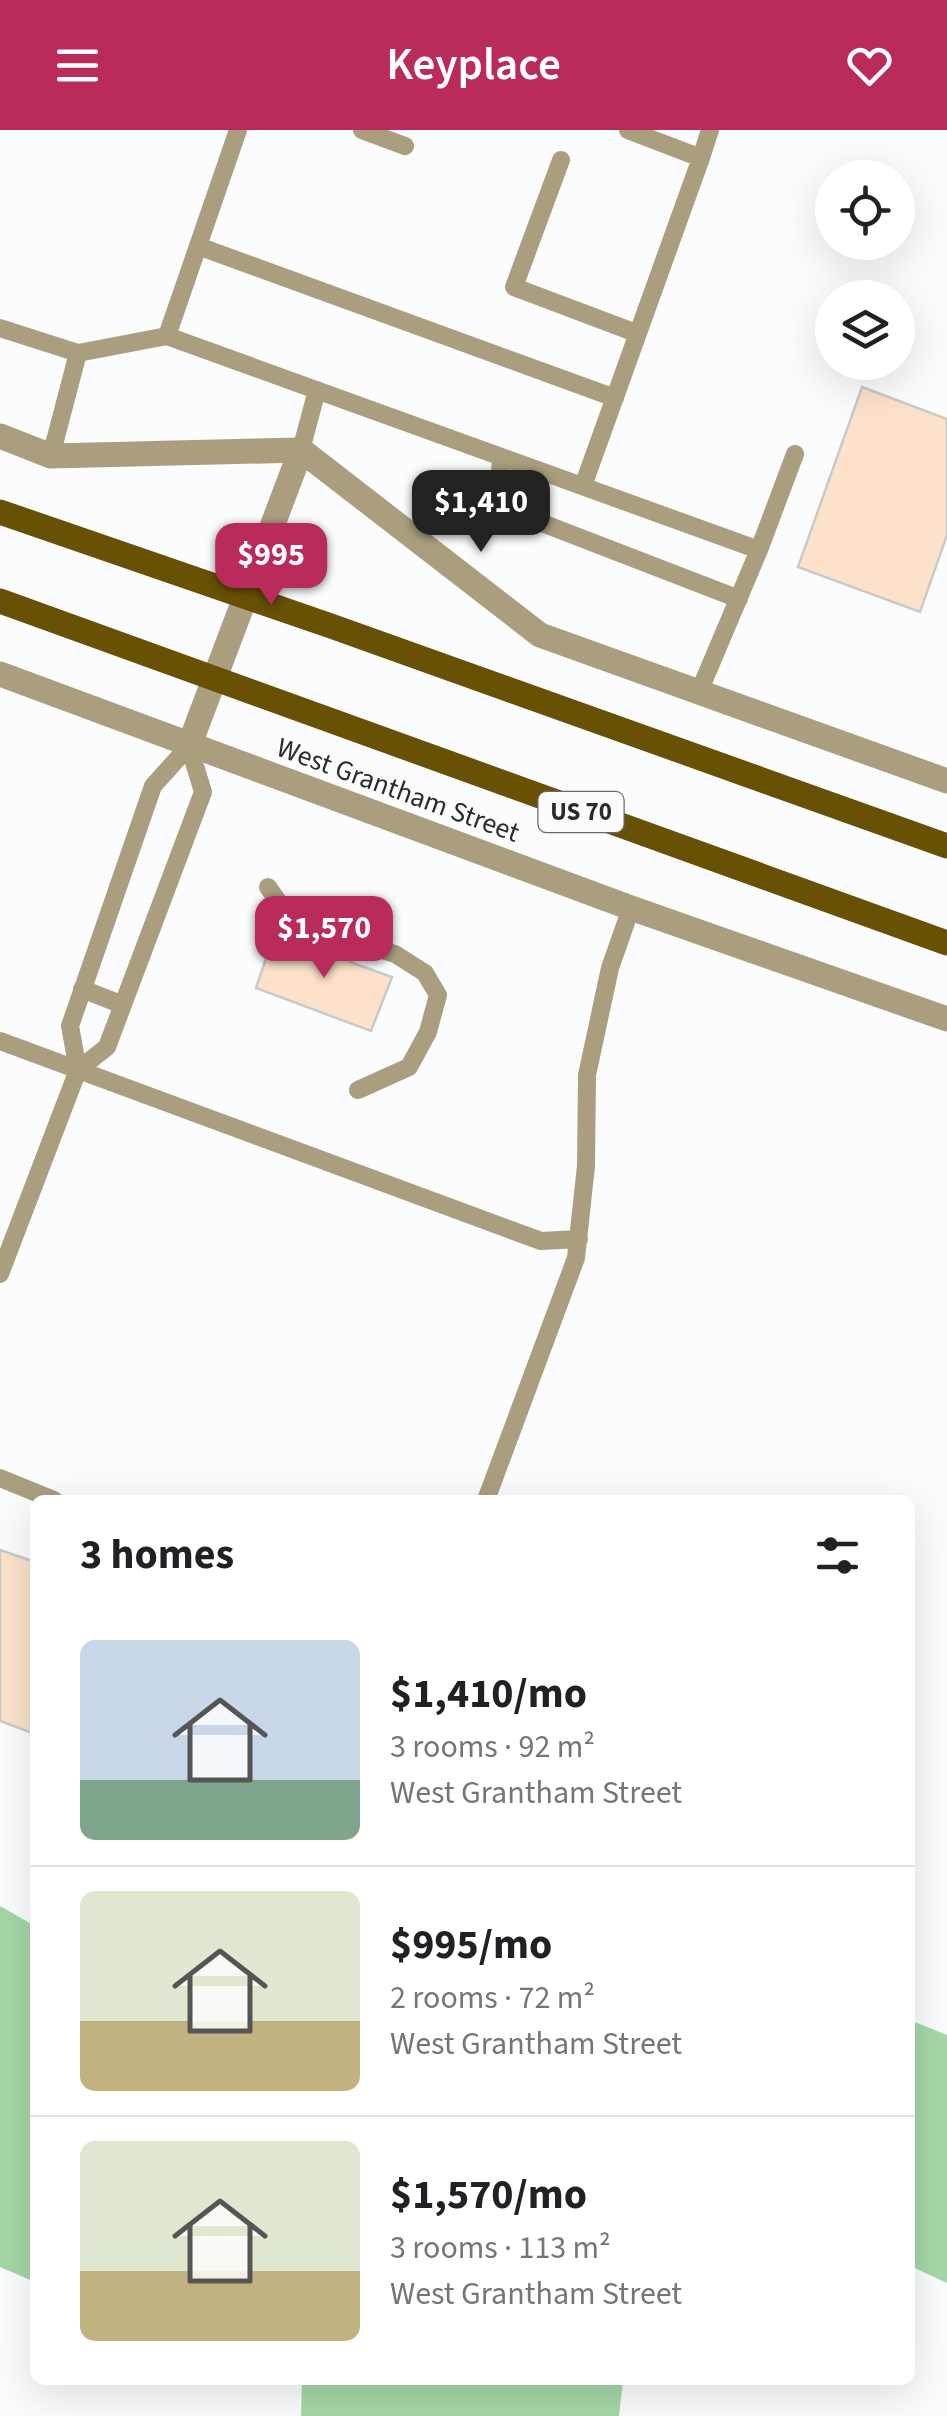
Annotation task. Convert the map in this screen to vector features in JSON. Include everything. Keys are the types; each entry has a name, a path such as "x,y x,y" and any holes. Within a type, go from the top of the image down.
{"main road":[{"path":"0,512 947,846"},
{"name":"US 70","path":"0,601 947,943"}],"street":[{"path":"0,436 51,456 301,450 540,635 947,780"},
{"path":"189,746 301,450"},
{"name":"West Grantham Street","path":"0,674 631,908 947,1019"}],"lane":[{"path":"167,336 238,130"},
{"path":"362,130 405,146"},
{"path":"628,130 701,158"},
{"path":"583,486 710,130"},
{"path":"561,160 514,287 636,333"},
{"path":"198,246 615,398"},
{"path":"0,328 78,353 167,336 760,550"},
{"path":"51,456 78,353"},
{"path":"301,450 317,390"},
{"path":"699,692 760,550 795,454"},
{"path":"501,457 498,506 739,599"},
{"path":"0,1274 78,1070 107,1047 204,792 189,746 153,786 82,989 70,1026 78,1070"},
{"path":"268,887 293,923 395,954 426,973 438,995 428,1032 408,1066 358,1090"},
{"path":"488,1495 576,1258 586,1166 587,1075 610,968 631,908"},
{"path":"82,989 123,1005"},
{"path":"0,1041 541,1241 579,1239"},
{"path":"0,1478 42,1495"}],"green space":[{"path":"0,1906 30,1923 30,2280 0,2267"},
{"path":"915,2022 947,2035 947,2283 915,2268"},
{"path":"302,2385 622,2385 619,2416 301,2416"}],"building":[{"path":"862,387 947,419 947,535 920,612 798,567"},
{"path":"275,932 330,953 334,943 356,951 350,962 392,977 371,1031 256,988"},
{"path":"0,1550 30,1560 30,1732 0,1721"}]}
